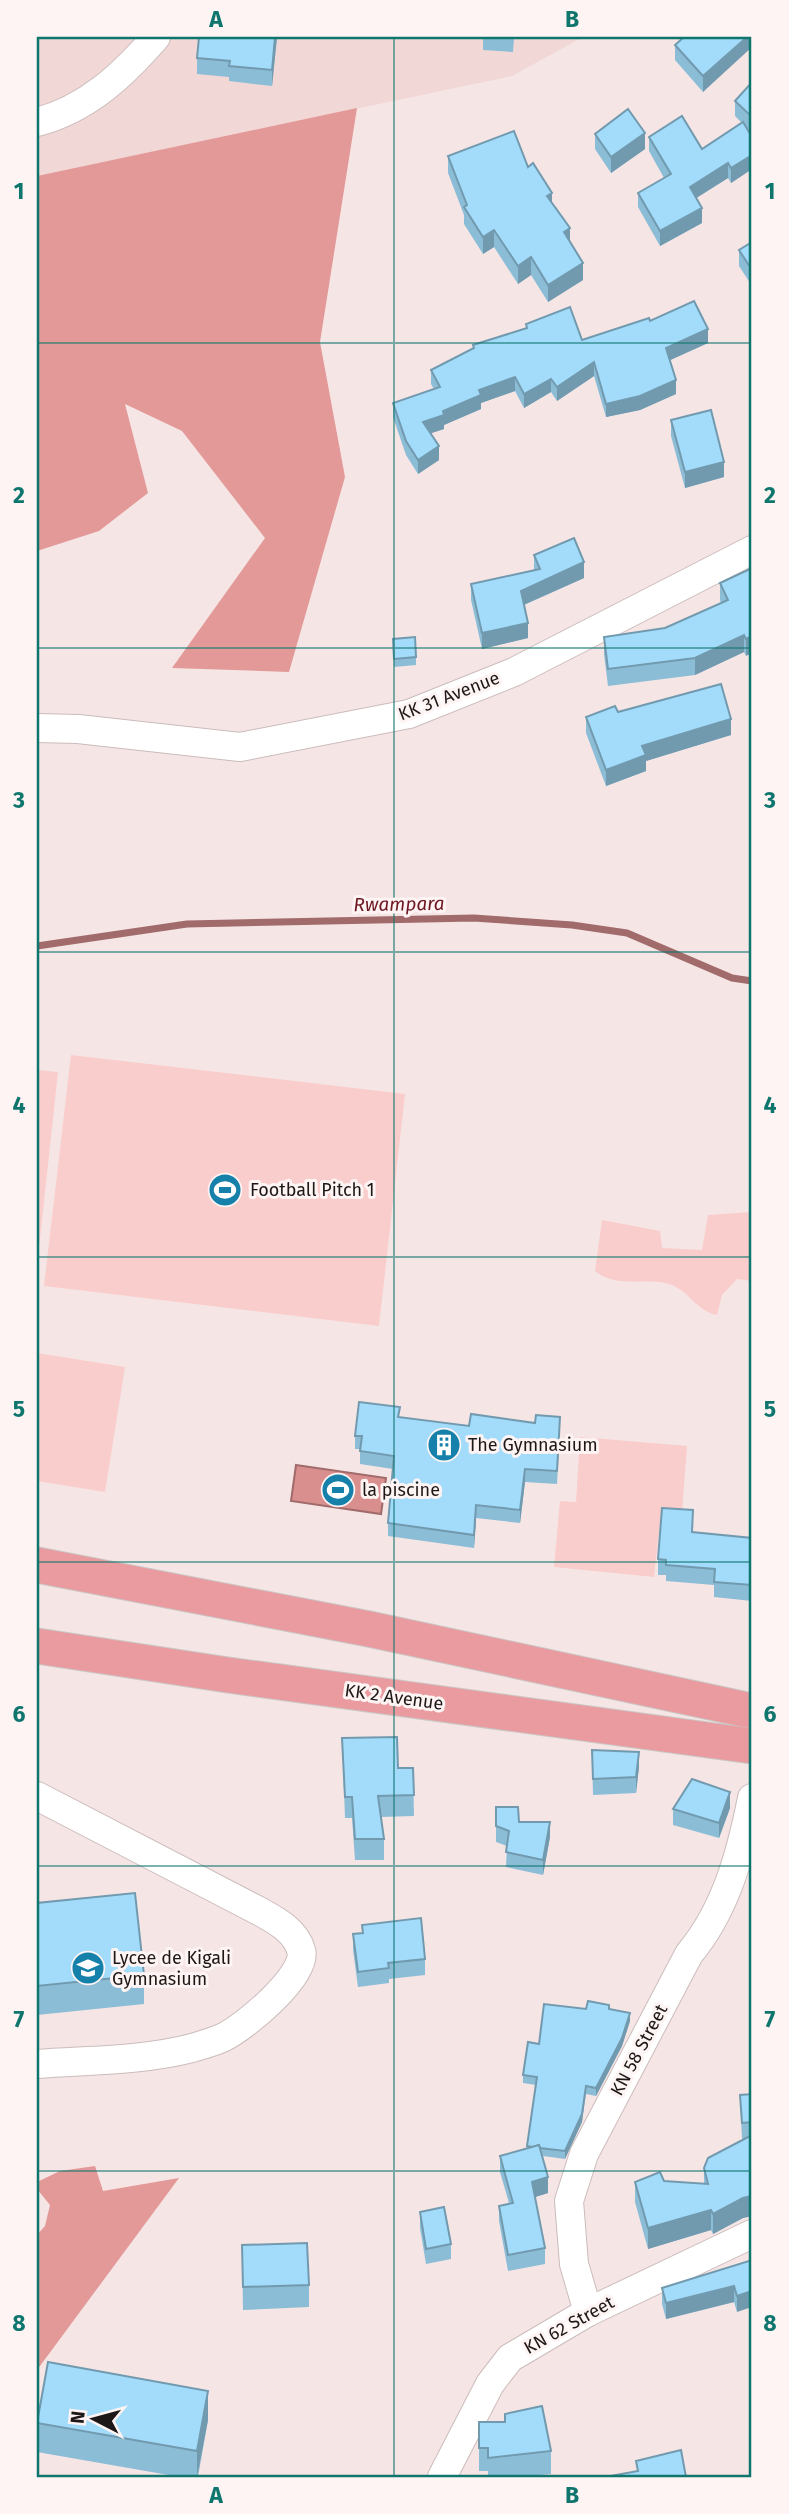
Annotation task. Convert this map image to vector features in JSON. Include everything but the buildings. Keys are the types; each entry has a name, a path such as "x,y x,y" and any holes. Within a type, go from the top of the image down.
{"main road":[{"path":"37,1565 369,1629 752,1711"},
{"name":"KK 2 Avenue","path":"37,1646 228,1675 752,1746"}],"street":[{"path":"37,122 50,119 108,87 156,37"},
{"name":"KK 31 Avenue","path":"37,728 240,747 409,714 514,672 752,550"},
{"path":"37,1796 259,1910 280,1923 296,1939 302,1952 301,1964 293,1979 248,2020 224,2037 191,2048 152,2054 37,2064"},
{"name":"KN 58 Street","path":"588,2312 574,2264 569,2200 584,2154 689,1954 704,1936 730,1883 752,1798"},
{"name":"KN 62 Street","path":"442,2477 490,2384 510,2358 588,2312 752,2234"}],"shaded area":[{"path":"37,37 583,37 512,76 37,176"},
{"path":"357,108 320,342 345,477 289,672 172,668 265,538 182,431 125,404 148,493 99,531 37,551 37,176"},
{"name":"Football Pitch 1","path":"71,1055 405,1094 379,1326 44,1286"},
{"path":"37,1070 58,1072 37,1266"},
{"path":"752,1212 752,1281 737,1279 722,1295 717,1315 700,1307 682,1291 667,1283 615,1280 595,1271 602,1220 660,1231 662,1248 702,1250 708,1215"},
{"path":"37,1353 125,1367 105,1492 37,1481"},
{"path":"580,1437 687,1446 682,1513 661,1512 654,1577 554,1567 560,1501 576,1502"},
{"name":"la piscine","path":"296,1465 386,1478 381,1514 291,1501"},
{"path":"95,2166 103,2191 179,2178 37,2370 37,2235 45,2226 50,2205 37,2189 37,2182 60,2171"}],"waterway":[{"name":"Rwampara","path":"37,946 187,924 474,918 572,925 627,933 732,978 752,981"}],"place":[{"name":"Football Pitch 1","path":"225,1190"},
{"name":"The Gymnasium","path":"444,1445"},
{"name":"la piscine","path":"338,1490"},
{"name":"Lycee de Kigali Gymnasium","path":"88,1968"}]}
